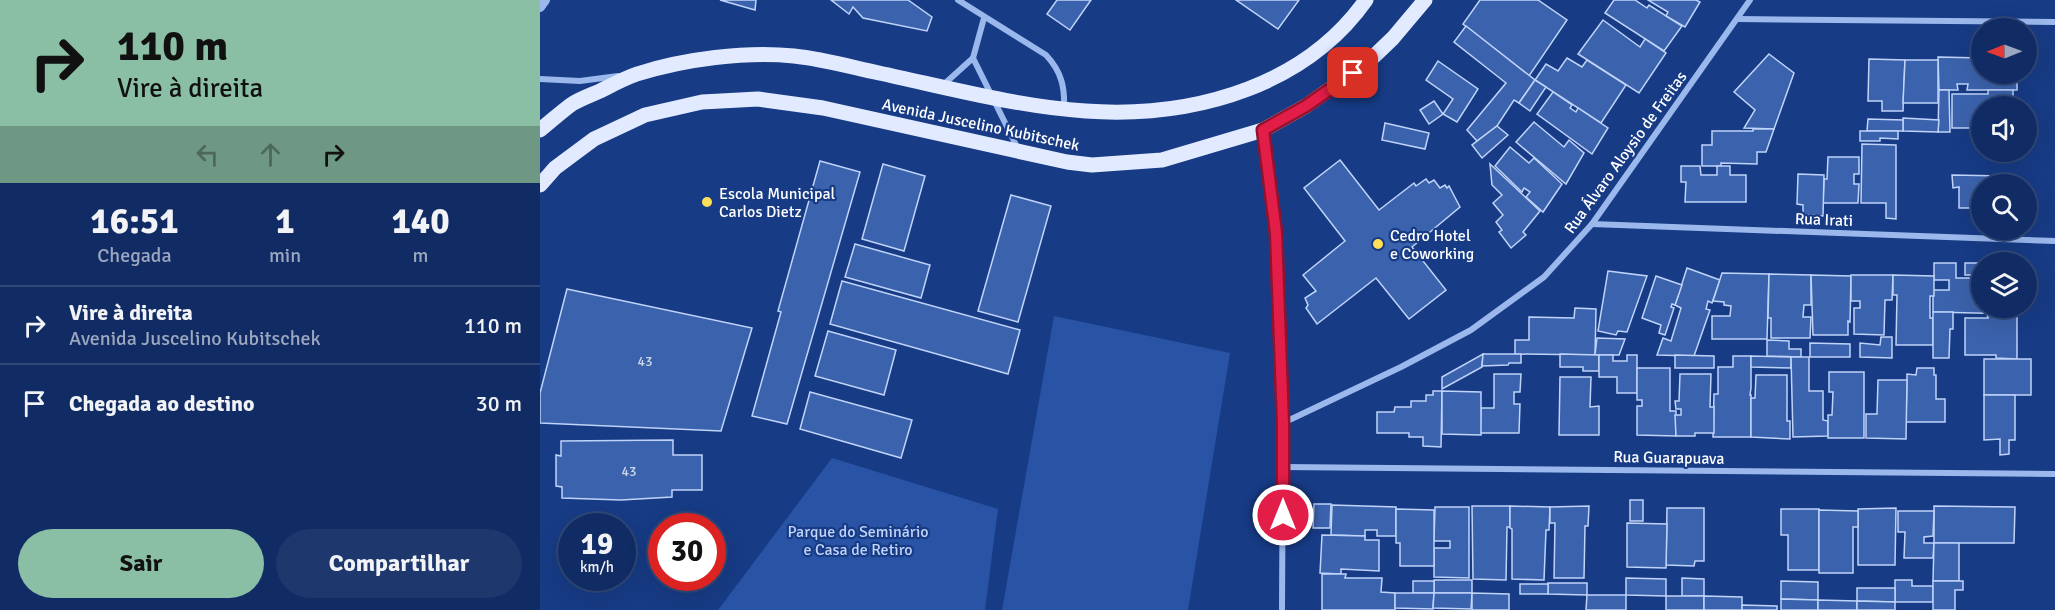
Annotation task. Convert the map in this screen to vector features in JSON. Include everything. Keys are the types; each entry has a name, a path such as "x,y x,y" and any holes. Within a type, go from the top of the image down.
{"main road":[{"name":"Avenida Juscelino Kubitschek","path":"540,130 573,103 636,74 691,61 750,56 794,56 1064,110 1114,114 1171,110 1205,104 1276,77 1316,52 1366,0"},
{"name":"Avenida Juscelino Kubitschek","path":"540,185 555,168 594,140 645,115 702,102 758,99 823,108 1067,162 1092,165 1162,160 1263,130 1306,106 1369,61 1393,38 1425,0"}],"street":[{"path":"540,7 545,0"},
{"path":"958,0 1046,56 1056,65 1062,80 1064,110"},
{"name":"Rua Álvaro Aloysio de Freitas","path":"1283,423 1401,367 1471,330 1544,277 1592,224 1750,0"},
{"path":"942,86 973,58 984,18"},
{"path":"1738,19 2055,22"},
{"path":"973,58 1020,152"},
{"path":"540,79 580,81 636,74"},
{"path":"1263,130 1276,233 1283,423 1282,610"},
{"name":"Rua Irati","path":"1592,224 2055,240"},
{"name":"Rua Guarapuava","path":"1283,467 2055,474"}],"green space":[{"path":"1054,316 1230,353 1188,610 1002,610"},
{"name":"Parque do Seminário e Casa de Retiro","path":"832,458 998,509 985,610 718,610"}],"building":[{"path":"720,0 756,0 755,10"},
{"path":"831,0 908,0 932,17 927,31 863,18 853,7 849,14"},
{"path":"1057,0 1091,0 1070,30 1047,14"},
{"path":"1236,0 1299,0 1278,29"},
{"path":"1480,0 1538,0 1567,20 1529,76 1463,24"},
{"path":"1614,0 1635,0 1647,8 1649,5 1682,26 1664,51 1605,13"},
{"path":"1648,0 1696,0 1700,2 1685,27 1666,16 1668,12"},
{"path":"1603,20 1640,47 1645,39 1666,53 1639,93 1578,54"},
{"path":"1466,26 1535,80 1519,103 1514,100 1497,126 1477,141 1467,130 1506,83 1454,42"},
{"path":"1769,54 1794,73 1774,129 1744,128 1755,110 1734,92"},
{"path":"1938,57 1971,58 1971,84 2017,84 2017,90 1967,90 1968,84 1957,84 1958,90 1939,90"},
{"path":"1567,58 1582,67 1587,60 1626,85 1601,123 1535,80 1546,64 1558,71"},
{"path":"1869,59 1905,60 1903,111 1882,111 1882,101 1868,101"},
{"path":"1905,60 1938,60 1938,103 1903,103"},
{"path":"1438,61 1478,89 1457,122 1443,114 1453,99 1426,80"},
{"path":"1535,80 1546,87 1530,111 1519,103"},
{"path":"1939,90 1949,90 1950,132 1938,132"},
{"path":"1988,90 2013,90 2013,96 1971,96 1971,128 1952,128 1952,94 1988,94"},
{"path":"1553,92 1572,105 1570,108 1576,112 1578,108 1608,128 1592,154 1537,114"},
{"path":"1434,101 1443,114 1429,124 1420,110"},
{"path":"1903,118 1939,120 1938,132 1903,131"},
{"path":"1868,119 1903,120 1903,131 1867,131"},
{"path":"1534,122 1564,147 1569,140 1584,153 1566,184 1516,142"},
{"path":"1385,123 1429,133 1425,149 1382,140"},
{"path":"1497,126 1508,135 1482,158 1472,145"},
{"path":"1753,129 1774,129 1766,152 1757,152 1757,164 1721,163 1721,166 1702,166 1702,145 1712,145 1712,131 1753,131"},
{"path":"1860,131 1898,131 1898,139 1880,138 1880,141 1860,141"},
{"path":"1862,144 1896,145 1896,219 1886,218 1886,203 1861,203"},
{"path":"1510,147 1529,163 1534,158 1562,184 1543,212 1526,197 1530,192 1524,188 1522,192 1495,166"},
{"path":"1828,157 1859,157 1859,174 1854,174 1854,184 1859,184 1858,203 1823,203"},
{"name":"Cedro Hotel e Coworking","path":"1340,160 1379,210 1414,183 1416,186 1426,179 1429,183 1434,180 1440,188 1445,185 1447,188 1449,186 1460,207 1412,247 1446,290 1409,319 1376,278 1317,324 1306,308 1308,305 1305,298 1316,291 1303,275 1345,241 1304,188"},
{"path":"820,161 860,172 787,424 752,416 781,312 778,311"},
{"path":"883,164 925,176 904,251 862,239"},
{"path":"1490,164 1540,211 1523,232 1526,235 1511,248 1499,232 1502,230 1496,222 1503,215 1493,203 1502,195 1492,185"},
{"path":"1681,166 1700,166 1701,175 1717,175 1717,166 1730,166 1730,175 1746,175 1746,202 1685,202 1686,182 1681,182"},
{"path":"1798,174 1824,175 1823,216 1803,215 1803,205 1797,204"},
{"path":"1952,175 1971,175 1971,208 1959,208 1959,187 1953,188"},
{"path":"1011,195 1051,206 1018,322 978,311"},
{"path":"855,244 930,265 921,298 845,277"},
{"path":"1934,263 1956,263 1956,278 1971,278 1971,313 1933,312 1933,290 1949,290 1949,280 1934,280"},
{"path":"1965,263 1971,263 1971,275 1965,275"},
{"path":"1687,268 1720,280 1712,303 1708,301 1706,309 1710,310 1694,356 1657,355 1663,338 1671,341 1681,308 1675,305"},
{"path":"1608,271 1647,276 1627,332 1618,331 1616,335 1598,331"},
{"path":"1722,273 1769,274 1767,339 1712,339 1712,316 1730,316 1731,306 1724,305 1724,302 1713,301"},
{"path":"1769,274 1811,275 1811,305 1804,305 1803,317 1811,317 1810,338 1771,338 1771,318 1768,318"},
{"path":"1811,275 1851,276 1848,335 1813,335"},
{"path":"1851,275 1893,275 1892,300 1885,300 1884,335 1854,334 1854,308 1860,308 1860,301 1851,301"},
{"path":"1893,275 1934,276 1934,296 1930,296 1933,345 1896,345 1897,295 1893,295"},
{"path":"1656,276 1682,285 1675,305 1672,304 1671,307 1674,308 1665,335 1659,333 1661,325 1642,318"},
{"path":"842,281 1020,330 1008,374 830,324"},
{"path":"567,289 752,328 721,431 540,423 540,393"},
{"path":"1575,308 1596,309 1595,355 1515,354 1515,340 1529,340 1529,317 1574,318"},
{"path":"1933,312 1953,312 1949,358 1933,358"},
{"path":"1965,318 2017,318 2017,359 1996,358 1996,355 1965,355"},
{"path":"828,331 896,350 884,395 815,376"},
{"path":"1881,337 1892,337 1892,358 1860,357 1860,343 1880,345"},
{"path":"1597,338 1625,339 1619,355 1595,355"},
{"path":"1767,340 1789,341 1789,349 1801,349 1801,357 1767,356"},
{"path":"1810,343 1850,344 1850,357 1810,357"},
{"path":"1483,354 1482,367 1442,389 1442,377"},
{"path":"1483,354 1521,354 1521,363 1482,366"},
{"path":"1560,354 1599,355 1599,371 1583,371 1583,367 1560,367"},
{"path":"1599,355 1613,355 1613,361 1627,361 1627,355 1637,355 1637,393 1617,393 1617,377 1599,377"},
{"path":"1675,355 1714,356 1714,368 1675,368"},
{"path":"1733,356 1751,356 1751,437 1713,437 1714,394 1718,394 1718,367 1733,367"},
{"path":"1751,356 1791,357 1791,368 1751,367"},
{"path":"1791,357 1809,357 1809,391 1823,391 1823,420 1828,421 1828,436 1793,437"},
{"path":"1984,359 2031,359 2031,395 1984,395"},
{"path":"1637,368 1670,368 1670,411 1676,411 1676,436 1637,435 1637,406 1642,406 1642,400 1637,400"},
{"path":"1917,368 1934,368 1936,399 1945,399 1945,422 1906,422 1907,374 1916,375"},
{"path":"1829,372 1864,372 1864,438 1828,438 1828,415 1832,415 1833,392 1829,392"},
{"path":"1494,374 1521,374 1520,392 1514,392 1514,404 1520,404 1519,433 1480,433 1481,408 1494,408"},
{"path":"1680,374 1711,374 1710,407 1714,407 1714,433 1676,436 1675,415 1681,415 1681,409 1676,409 1675,401 1679,401"},
{"path":"1756,375 1787,375 1787,421 1790,421 1790,439 1751,437 1751,398 1755,398"},
{"path":"1560,377 1591,377 1590,407 1599,406 1599,435 1559,435"},
{"path":"1878,380 1907,380 1906,439 1866,438 1866,414 1877,414"},
{"path":"1433,391 1442,391 1441,447 1423,446 1423,437 1409,437 1409,433 1377,433 1377,412 1394,412 1395,407 1411,407 1411,401 1426,401 1426,395 1433,395"},
{"path":"1442,391 1481,392 1481,435 1442,434"},
{"path":"810,392 912,420 901,458 800,429"},
{"path":"1984,395 2015,395 2015,440 2009,440 2009,454 2000,455 2000,439 1984,440"},
{"path":"673,440 673,455 702,455 702,490 672,490 672,497 621,500 562,498 562,487 556,486 556,455 561,456 561,441"},
{"path":"1630,500 1643,500 1643,521 1630,521"},
{"path":"1314,504 1331,504 1330,528 1313,528"},
{"path":"1332,505 1396,507 1396,536 1377,536 1377,530 1365,530 1365,536 1331,535"},
{"path":"1472,506 1510,506 1510,527 1507,527 1506,580 1473,579"},
{"path":"1510,506 1550,507 1549,530 1546,530 1544,580 1512,579"},
{"path":"1589,506 1588,526 1585,526 1584,578 1554,578 1555,523 1550,523 1550,507"},
{"path":"1934,506 2015,507 2014,543 1934,543"},
{"path":"1435,507 1469,507 1469,578 1434,577 1434,548 1450,548 1450,541 1434,541"},
{"path":"1667,508 1704,508 1704,561 1695,561 1694,566 1666,565"},
{"path":"1896,508 1895,565 1858,565 1858,509"},
{"path":"1396,509 1434,510 1434,566 1400,566 1400,543 1396,543"},
{"path":"1781,509 1819,509 1819,570 1788,570 1788,535 1781,535"},
{"path":"1819,510 1858,511 1858,527 1853,527 1853,573 1819,573"},
{"path":"1898,511 1934,511 1933,536 1924,537 1924,543 1934,543 1933,558 1904,558 1905,532 1898,532"},
{"path":"1627,523 1667,524 1666,568 1627,567"},
{"path":"1322,535 1365,536 1365,540 1379,540 1379,571 1341,569 1341,574 1320,573"},
{"path":"1934,543 1959,543 1959,581 1933,581"},
{"path":"1322,574 1346,574 1345,578 1382,578 1381,592 1395,593 1395,610 1322,610"},
{"path":"1626,578 1666,579 1666,596 1626,595"},
{"path":"1682,578 1704,579 1704,596 1682,596"},
{"path":"1434,580 1472,580 1472,593 1434,593"},
{"path":"1895,580 1912,580 1912,586 1933,586 1933,602 1895,602"},
{"path":"1413,581 1434,581 1434,593 1413,593"},
{"path":"1781,581 1818,582 1818,600 1781,599"},
{"path":"1933,581 1963,581 1963,590 1955,590 1955,610 1933,610"},
{"path":"1548,583 1587,583 1587,595 1548,594"},
{"path":"1520,584 1548,584 1548,594 1520,594"},
{"path":"1857,588 1895,588 1895,602 1857,601"},
{"path":"1395,593 1434,593 1433,609 1395,608"},
{"path":"1434,593 1472,593 1471,609 1433,608"},
{"path":"1472,593 1509,594 1509,610 1472,610"},
{"path":"1587,595 1626,595 1626,610 1586,610"},
{"path":"1666,596 1704,596 1704,610 1666,610"},
{"path":"1704,596 1742,597 1742,610 1704,610"},
{"path":"1781,599 1818,600 1818,610 1781,610"},
{"path":"1818,600 1857,601 1857,610 1818,610"},
{"path":"1857,601 1895,602 1895,610 1857,610"},
{"path":"1742,605 1777,606 1777,610 1742,610"}],"place":[{"name":"Escola Municipal Carlos Dietz","path":"707,202"},
{"name":"Cedro Hotel e Coworking","path":"1378,244"}],"route":[{"path":"1283,515 1283,423 1276,233 1263,130 1306,106 1353,73"}]}
